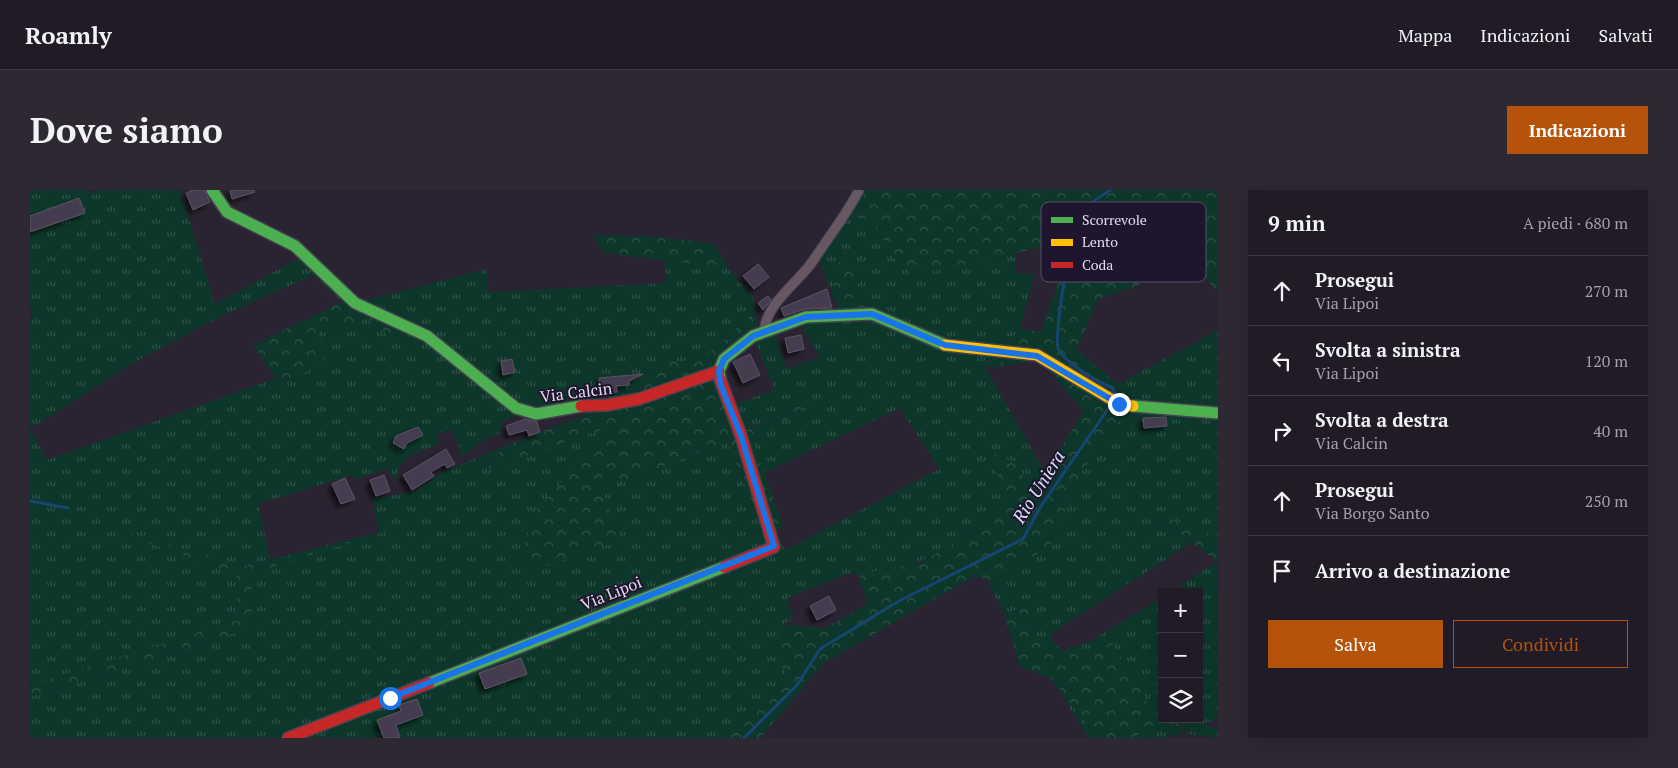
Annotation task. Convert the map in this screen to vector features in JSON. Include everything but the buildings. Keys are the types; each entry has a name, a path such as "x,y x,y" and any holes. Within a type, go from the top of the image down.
{"street":[{"name":"Via Calcin","path":"212,190 227,212 295,246 355,303 427,336 516,408 536,414 588,405 607,405 640,400 719,371"},
{"path":"764,332 765,322 771,311 815,258 859,190"},
{"path":"719,371 724,359 753,336 806,317 872,314 945,345 1037,356 1119,404 1218,414"},
{"name":"Via Lipoi","path":"288,738 774,546 741,436 720,383 719,371"}],"green space":[{"path":"30,190 88,190 90,194 100,190 180,190 215,304 305,255 350,298 342,302 313,275 222,316 131,364 30,429 30,318 33,316 30,309"},
{"path":"858,190 1218,190 1218,292 1206,279 1206,202 1041,202 1041,249 1037,248 948,269 910,273 895,259 871,220 843,215"},
{"path":"843,215 871,219 895,259 910,273 948,269 1016,252 1015,273 1034,275 1020,329 1006,345 999,367 984,366 1045,472 1043,476 1025,479 1015,463 992,464 1009,496 982,523 961,540 947,549 897,569 864,574 850,573 787,598 793,619 777,627 787,663 786,683 745,717 741,730 724,738 30,738 30,697 252,628 251,574 385,531 379,532 372,500 414,491 445,471 505,446 487,468 611,426 626,482 727,441 762,526 776,533 785,550 939,469 900,408 764,473 753,442 819,398 739,432 729,406 775,390 753,336 773,329 787,369 820,357 798,320 841,316 819,260"},
{"path":"592,235 643,236 714,243 728,268 604,253"},
{"path":"837,248 855,258 861,276 851,302 865,305 868,312 846,316 834,292 838,275 839,259 835,255"},
{"path":"666,260 728,268 753,297 755,312 701,360 661,363 607,405 536,414 517,408 515,418 501,420 503,432 478,443 461,458 460,448 452,430 437,433 439,444 405,460 398,473 396,482 387,469 355,479 351,475 258,504 270,559 244,566 108,527 236,575 239,621 30,685 30,429 47,460 276,378 281,386 317,329 353,323 355,303 486,269 489,292 666,283"},
{"path":"1059,282 1147,282 1098,299 1077,350 1118,384 1125,414 1081,472 1050,546 995,580 973,577 824,663 760,738 724,738 741,730 745,717 786,682 786,672 778,662 777,624 825,628 868,604 858,574 920,563 971,533 1009,496 992,464 990,452 1015,463 1025,479 1043,476 1084,411 1038,359 999,367 1006,345 1020,329 1041,332"},
{"path":"350,298 391,319 399,335 396,341 358,313 354,323 317,329 325,361 281,386 253,345"},
{"path":"755,312 758,324 716,365 735,435 823,396 753,442 783,525 768,542 727,441 626,482 603,476 600,484 621,540 531,571 523,551 534,513 610,427 487,469 505,446 583,416 661,362 701,360"},
{"path":"1218,330 1218,537 1149,510 1191,543 1052,633 1051,638 1054,643 1030,633 1032,604 1004,614 987,580 995,580 1050,546 1081,472 1125,414 1118,384"},
{"path":"1147,509 1218,537 1218,562"},
{"path":"98,524 244,566 399,527 251,574 252,628 30,697 30,685 239,620 236,575"},
{"path":"1217,562 1218,718 1203,724 1218,729 1218,738 1183,733 1166,738 1132,738 1158,722 1189,733 1191,723 1203,723 1203,588 1176,588"},
{"path":"1158,599 1158,691 1153,693 1158,720 1062,650 1091,641"},
{"path":"1032,604 1030,633 1054,643 1067,655 1112,643 1158,719 1158,722 1132,738 1098,738 1051,678 1020,667 1004,614"},
{"path":"1051,678 1098,738 1089,738"},
{"path":"1158,689 1158,719 1153,692"},
{"path":"1166,723 1192,723 1193,732"}],"waterway":[{"name":"Rio Uniera","path":"1093,202 1111,190"},
{"name":"Rio Uniera","path":"1064,282 1058,325 1058,348 1061,354 1074,366 1113,388 1115,397"},
{"name":"Rio Uniera","path":"744,738 797,685 820,649 899,601 1023,539 1039,509 1112,403"},
{"path":"30,501 68,508"}],"traffic: fast":[{"path":"212,190 227,212 295,246 355,303 427,336 516,408 536,414 581,406"},
{"path":"720,379 719,371 724,359 753,336 806,317 872,314 945,345"},
{"path":"1133,406 1218,413"},
{"path":"429,683 724,567"}],"traffic: slow":[{"path":"945,345 1037,355 1121,405 1133,406"}],"traffic: jam":[{"path":"581,406 607,405 639,399 719,371"},
{"path":"720,379 741,436 774,547 724,567"},
{"path":"288,738 429,683"}],"route":[{"path":"390,698 774,546 741,436 720,383 719,371 724,359 753,336 806,317 872,314 945,345 1037,356 1119,404"}]}
